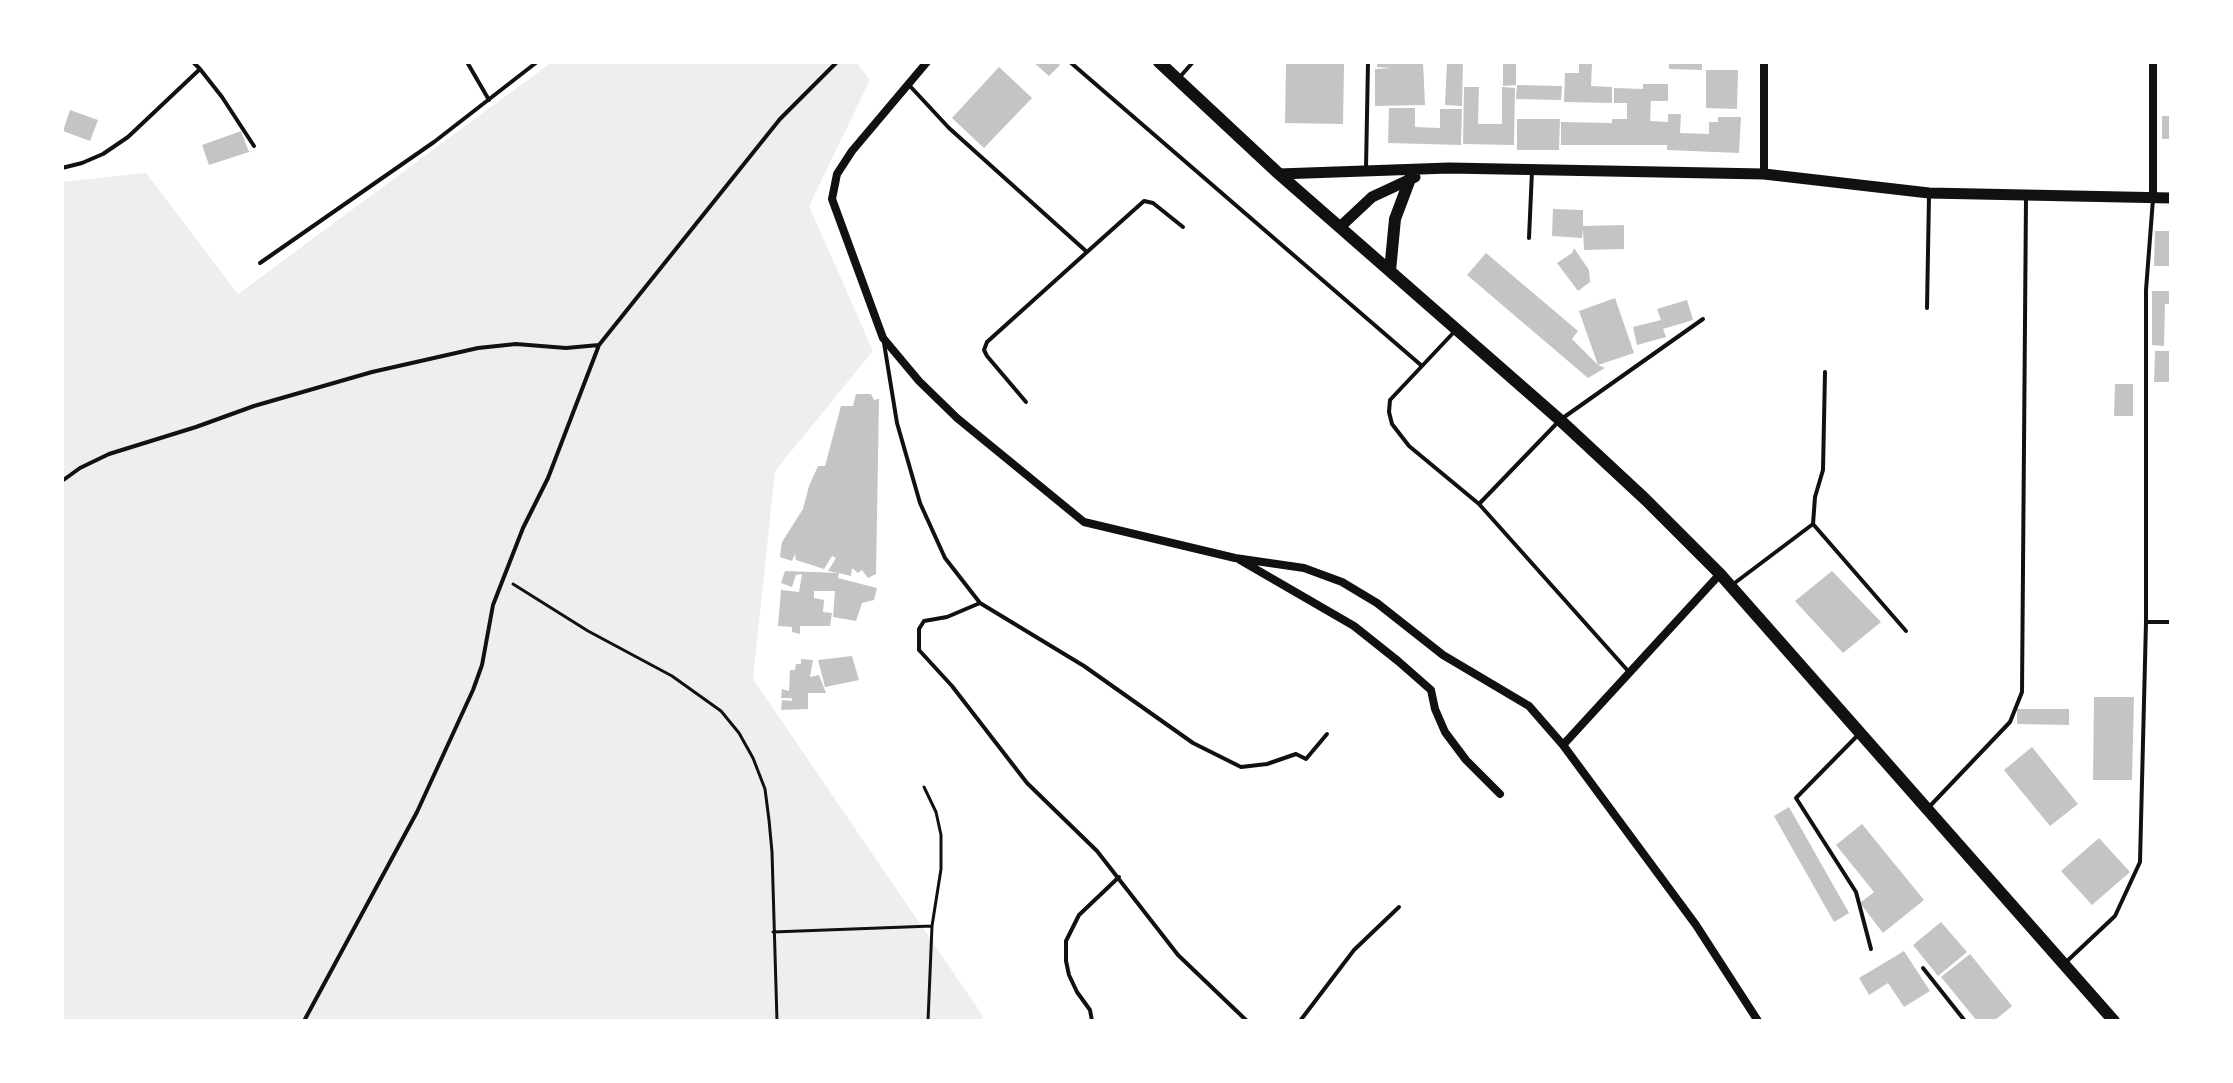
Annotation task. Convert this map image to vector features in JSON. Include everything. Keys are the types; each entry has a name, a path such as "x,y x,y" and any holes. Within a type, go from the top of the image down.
{"main road":[{"path":"1159,62 1279,174 1560,420 1720,574 2114,1021"},
{"path":"1390,271 1395,219 1410,179"}],"street":[{"path":"927,62 852,151 837,174 832,199 883,338 919,381 957,418 1084,522 1235,558 1304,568 1342,582 1377,603 1443,655 1529,706 1563,745 1696,925 1758,1021"},
{"path":"1764,62 1764,174"},
{"path":"2153,62 2153,198"},
{"path":"1340,227 1372,197 1410,179 1449,168"},
{"path":"1279,174 1449,168 1764,174 1929,193 2171,198"},
{"path":"1235,558 1354,626 1431,690 1445,732 1466,760 1500,794"},
{"path":"1563,745 1720,574"}],"lane":[{"path":"193,62 222,97 254,146"},
{"path":"467,62 489,100"},
{"path":"260,263 434,142 537,62"},
{"path":"304,1021 440,764 482,665 493,605 502,578 548,478 599,345 780,119 837,62"},
{"path":"1070,62 1422,366"},
{"path":"1178,80 1193,62"},
{"path":"1366,171 1368,62"},
{"path":"62,168 103,154 128,137 200,69"},
{"path":"909,85 949,128 1087,252"},
{"path":"1529,238 1532,169"},
{"path":"1927,308 1929,193"},
{"path":"1927,809 2010,722 2022,692 2026,195"},
{"path":"2064,964 2115,916 2140,862 2146,622 2146,290 2153,198"},
{"path":"1026,402 987,356 984,350 987,342 1144,201 1153,203 1183,227"},
{"path":"1479,504 1560,420 1703,319"},
{"path":"1456,330 1390,400 1392,424 1409,446 1479,504 1629,672"},
{"path":"883,338 897,423 920,503 945,558 980,603 1084,666 1193,743 1241,767 1267,764 1296,754 1306,759 1327,734"},
{"path":"62,481 109,454 254,406 372,372 516,344 566,348 599,345"},
{"path":"1825,372 1826,434 1813,524 1906,631"},
{"path":"1730,586 1813,524"},
{"path":"980,603 947,617 924,621 919,629 919,650 952,686 1027,783 1097,851 1178,955 1247,1021"},
{"path":"2146,622 2171,622"},
{"path":"1860,733 1796,798 1856,892 1871,949"},
{"path":"1092,1021 1090,1010 1069,975 1066,941 1079,915 1119,877"},
{"path":"1300,1021 1354,950 1399,907"},
{"path":"1923,968 1965,1021"}],"path":[{"path":"502,578 588,631 672,676 721,711 739,733 765,789 772,852 777,1021"},
{"path":"924,787 936,812 941,835 941,869 932,926 928,1021"},
{"path":"773,932 932,926"}],"shaded area":[{"path":"552,62 856,62 870,80 809,206 873,351 775,471 753,679 983,1016 980,1021 62,1021 62,182 146,173 238,294"}],"building":[{"path":"1033,62 1057,62 1060,65 1049,76"},
{"path":"1377,62 1423,62 1425,105 1375,106 1375,69 1391,68 1377,67"},
{"path":"1447,62 1463,62 1462,106 1445,105"},
{"path":"1669,62 1702,62 1702,70 1669,69"},
{"path":"1286,63 1344,64 1343,124 1285,123"},
{"path":"1579,63 1592,63 1591,86 1612,87 1612,103 1564,102 1565,73 1579,73"},
{"path":"1503,64 1516,64 1516,85 1503,86"},
{"path":"999,67 1032,98 984,148 952,118"},
{"path":"1706,70 1738,70 1737,109 1706,108"},
{"path":"1643,84 1668,84 1668,101 1651,101 1650,121 1668,122 1668,114 1681,114 1680,133 1709,134 1709,122 1718,122 1718,117 1741,117 1739,153 1667,150 1667,145 1561,145 1561,122 1612,123 1612,119 1627,119 1627,103 1614,103 1614,88 1643,89"},
{"path":"1517,85 1562,86 1561,100 1516,99"},
{"path":"1464,87 1479,87 1478,124 1502,124 1502,87 1515,88 1514,145 1463,144"},
{"path":"1389,108 1415,108 1415,127 1440,128 1440,109 1462,109 1461,145 1388,143"},
{"path":"70,110 98,120 90,141 63,131"},
{"path":"2162,116 2171,116 2171,139 2162,139"},
{"path":"1517,119 1560,119 1559,150 1517,150"},
{"path":"241,131 249,152 209,165 202,145"},
{"path":"1553,209 1583,210 1583,226 1624,225 1624,249 1584,250 1583,229 1582,238 1552,236"},
{"path":"2155,231 2171,231 2171,266 2154,266"},
{"path":"1574,248 1589,270 1590,282 1578,291 1557,263 1572,253"},
{"path":"1486,253 1578,331 1572,339 1605,368 1588,378 1467,275"},
{"path":"2152,291 2171,291 2171,304 2165,304 2164,346 2152,345"},
{"path":"1615,298 1634,353 1598,365 1579,311"},
{"path":"1687,300 1693,320 1663,329 1666,337 1637,345 1633,327 1661,320 1657,309"},
{"path":"2155,351 2171,351 2171,382 2154,382"},
{"path":"2115,384 2133,384 2133,416 2114,416"},
{"path":"856,394 871,394 874,400 879,399 876,574 868,578 862,570 858,573 852,568 851,576 828,571 836,558 832,556 824,569 796,560 795,554 792,561 780,557 782,542 803,509 818,466 825,466 841,406 853,406"},
{"path":"785,571 839,573 838,578 877,588 874,600 862,603 856,621 833,617 835,591 814,591 814,598 824,600 823,612 832,613 830,626 800,626 800,634 792,632 792,627 778,626 781,590 799,592 802,574 796,575 792,587 781,583"},
{"path":"1832,571 1881,622 1843,653 1795,601"},
{"path":"852,656 859,680 825,687 818,660"},
{"path":"801,659 813,660 810,677 819,675 826,693 808,693 808,709 781,710 782,700 792,701 792,698 781,698 782,689 789,691 790,670 801,664"},
{"path":"2094,697 2134,697 2132,780 2093,780"},
{"path":"2017,709 2069,709 2069,725 2017,724"},
{"path":"2032,747 2078,804 2050,826 2004,770"},
{"path":"1789,807 1849,913 1834,922 1774,816"},
{"path":"1862,824 1924,900 1883,933 1860,903 1874,892 1836,845"},
{"path":"2099,838 2130,872 2092,905 2061,871"},
{"path":"1941,922 1967,952 1938,976 1913,945"},
{"path":"1904,951 1930,991 1904,1007 1888,983 1869,995 1859,978"},
{"path":"1970,954 2012,1006 1994,1021 1977,1021 1941,977"}]}
